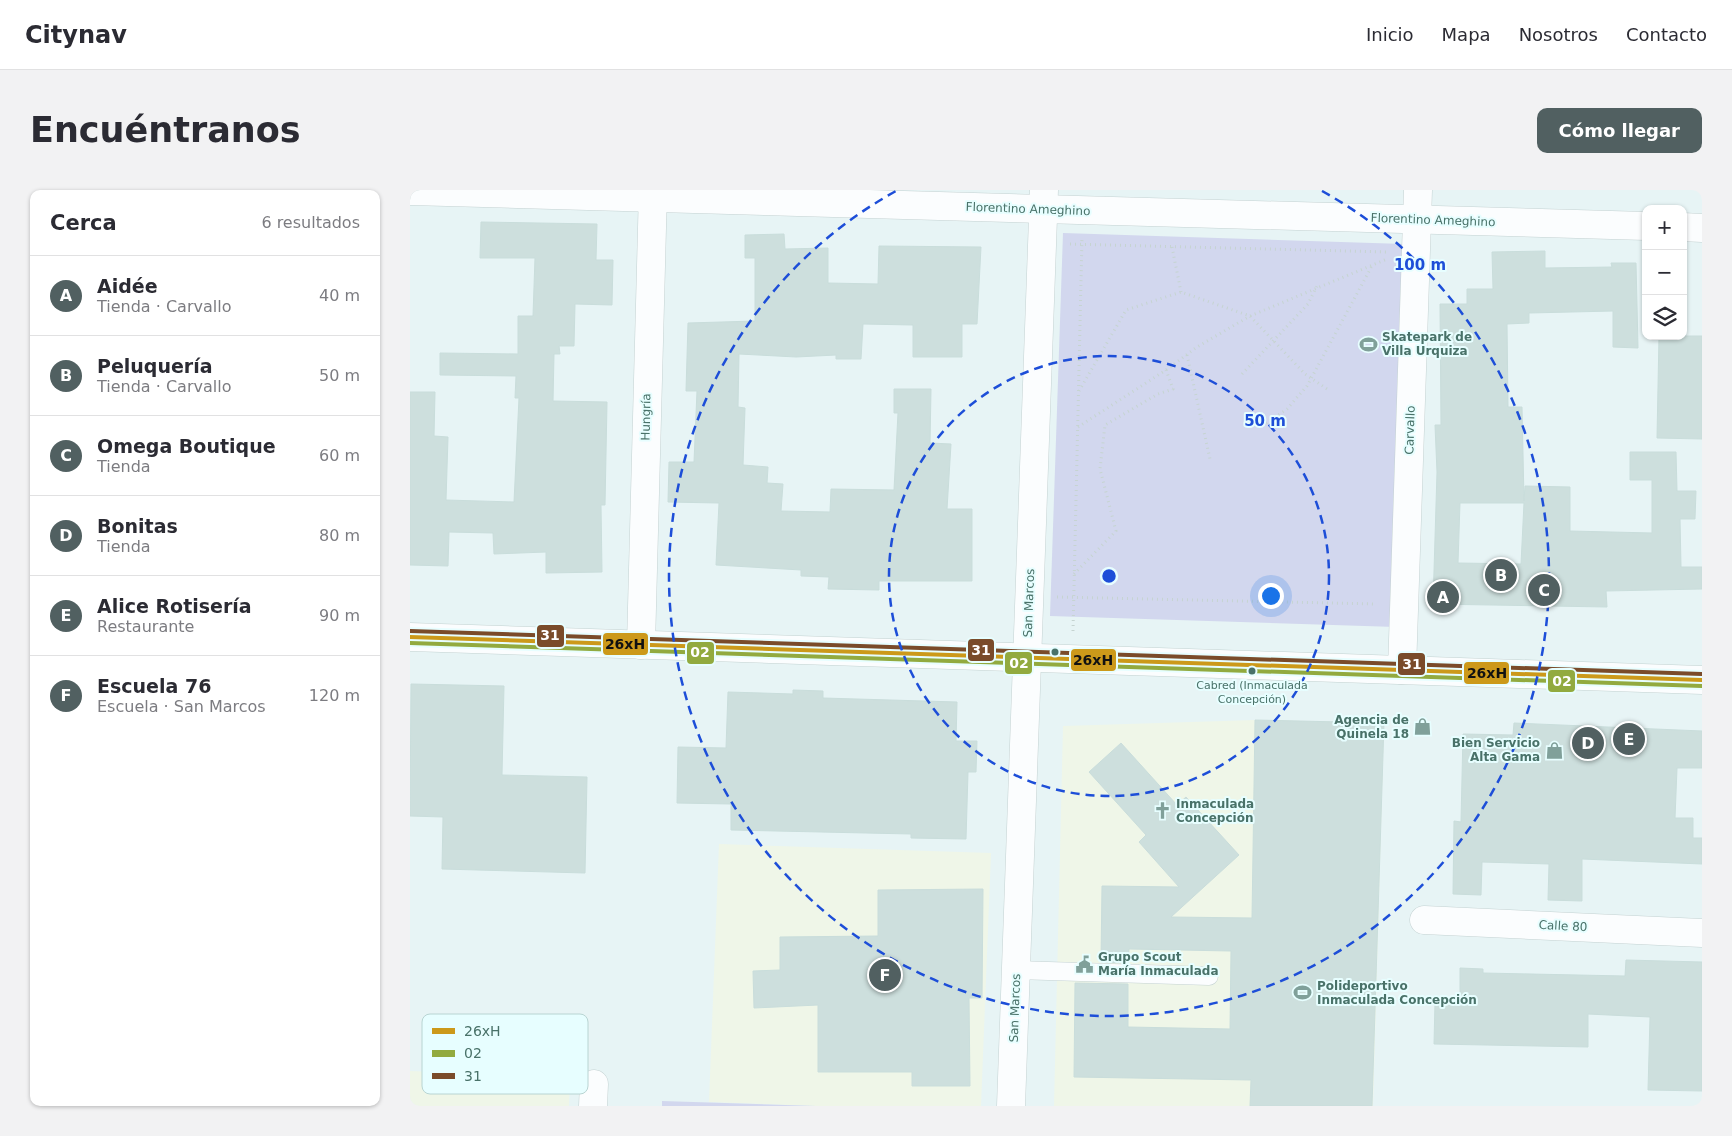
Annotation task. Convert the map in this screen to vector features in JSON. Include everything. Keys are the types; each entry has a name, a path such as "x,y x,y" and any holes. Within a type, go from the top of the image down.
{"street":[{"name":"Carvallo","path":"1402,670 1410,252 1417,220 1418,190"},
{"name":"Florentino Ameghino","path":"410,191 1043,200 1417,220 1642,226"},
{"name":"Hungría","path":"640,645 652,194"},
{"name":"San Marcos","path":"1011,1106 1043,200"},
{"path":"1687,227 1702,228"},
{"path":"410,637 1702,680"},
{"name":"Calle 80","path":"1424,920 1702,933"}],"lane":[{"path":"1016,970 1209,976"}],"path":[{"path":"1072,660 1082,233"},
{"path":"1042,241 1081,245 1410,252"},
{"path":"1172,247 1181,292"},
{"path":"1077,428 1250,316 1317,286 1410,252"},
{"path":"1262,426 1287,409 1311,380 1373,264"},
{"path":"1242,374 1308,304 1317,286"},
{"path":"1078,392 1126,310 1181,292 1250,316 1311,380 1327,389"},
{"path":"1187,355 1210,458"},
{"path":"1074,575 1116,531 1100,469 1105,425 1158,394 1173,389 1166,370"},
{"path":"1029,594 1074,598 1404,604"}],"shaded area":[{"path":"1063,233 1404,244 1396,627 1050,616"},
{"path":"1255,720 1384,723 1373,1106 1054,1106 1063,726"},
{"path":"719,844 991,853 981,1106 816,1106 709,1102"},
{"path":"410,1071 422,1071 422,1094 569,1094 569,1106 410,1106"},
{"path":"662,1101 816,1106 662,1106"}],"building":[{"path":"481,222 597,224 596,260 613,260 612,305 575,304 574,346 559,346 560,354 554,354 553,401 607,402 605,505 601,505 602,572 546,573 546,552 494,554 493,533 449,532 448,566 410,565 410,392 435,392 434,436 448,437 446,500 514,502 519,398 515,398 516,376 440,375 440,353 518,354 518,316 533,316 535,258 480,258"},
{"path":"784,234 785,249 828,248 828,283 878,284 879,246 981,247 977,324 962,324 962,357 913,357 913,325 863,324 861,359 836,359 836,355 796,357 739,354 738,407 745,408 743,465 768,467 767,483 783,484 781,511 830,512 831,489 894,490 898,413 894,413 894,389 931,389 930,443 951,444 947,509 972,509 972,581 879,581 879,590 828,589 829,577 801,576 801,570 716,565 719,503 668,502 669,462 694,462 697,391 686,391 688,323 755,321 755,258 745,258 745,235"},
{"path":"1545,251 1545,268 1612,267 1611,263 1636,263 1638,348 1613,347 1613,311 1529,313 1529,323 1507,324 1508,407 1522,407 1524,501 1525,486 1570,487 1570,531 1652,533 1652,480 1630,480 1630,452 1676,452 1677,491 1696,491 1695,519 1680,519 1681,567 1702,567 1702,589 1606,591 1607,607 1433,604 1437,472 1435,425 1441,425 1440,304 1467,304 1467,289 1493,289 1492,252","holes":["1460,503 1524,503 1521,564 1458,563"]},
{"path":"1687,336 1702,336 1702,439 1657,438 1659,340 1687,340"},
{"path":"411,684 504,686 502,775 587,777 585,873 442,869 443,817 410,816"},
{"path":"793,690 823,691 823,698 957,702 956,741 977,741 976,772 968,772 966,839 911,838 911,834 731,830 731,804 677,803 678,747 726,748 728,692 793,694"},
{"path":"1255,720 1384,723 1372,1106 1250,1106 1251,1080 1074,1077 1075,983 1128,984 1128,1027 1230,1029 1231,951 1129,949 1128,963 1101,962 1102,886 1179,887 1139,842 1146,835 1089,772 1121,743 1177,805 1186,797 1239,855 1171,917 1252,918"},
{"path":"1514,723 1702,731 1702,768 1677,768 1675,818 1693,818 1693,838 1702,838 1702,864 1582,859 1582,901 1548,900 1549,864 1482,862 1481,895 1453,894 1454,821 1461,822 1463,734 1513,735"},
{"path":"983,889 982,998 969,998 970,1086 912,1086 912,1072 818,1072 818,1005 754,1008 753,971 780,970 780,937 878,936 878,890"},
{"path":"1626,960 1702,962 1702,1091 1648,1090 1650,1017 1588,1014 1588,1047 1434,1044 1435,1002 1460,1002 1460,968 1483,969 1483,973 1625,976"}],"transit line":[{"name":"31","path":"410,631 1702,674"},
{"name":"26xH","path":"410,637 1702,680"},
{"name":"02","path":"410,643 1702,686"}],"place":[{"name":"Skatepark de Villa Urquiza","path":"1368,344"},
{"name":"Peluquería","path":"1501,575"},
{"name":"Omega Boutique","path":"1544,590"},
{"name":"Aidée","path":"1443,597"},
{"name":"Cabred (Inmaculada Concepción)","path":"1252,671"},
{"name":"Agencia de Quinela 18","path":"1423,727"},
{"name":"Alice Rotisería","path":"1629,739"},
{"name":"Bonitas","path":"1588,743"},
{"name":"Bien Servicio Alta Gama","path":"1554,750"},
{"name":"Inmaculada Concepción","path":"1162,811"},
{"name":"Grupo Scout María Inmaculada","path":"1084,964"},
{"name":"Escuela 76","path":"885,975"},
{"name":"Polideportivo Inmaculada Concepción","path":"1303,993"}]}
